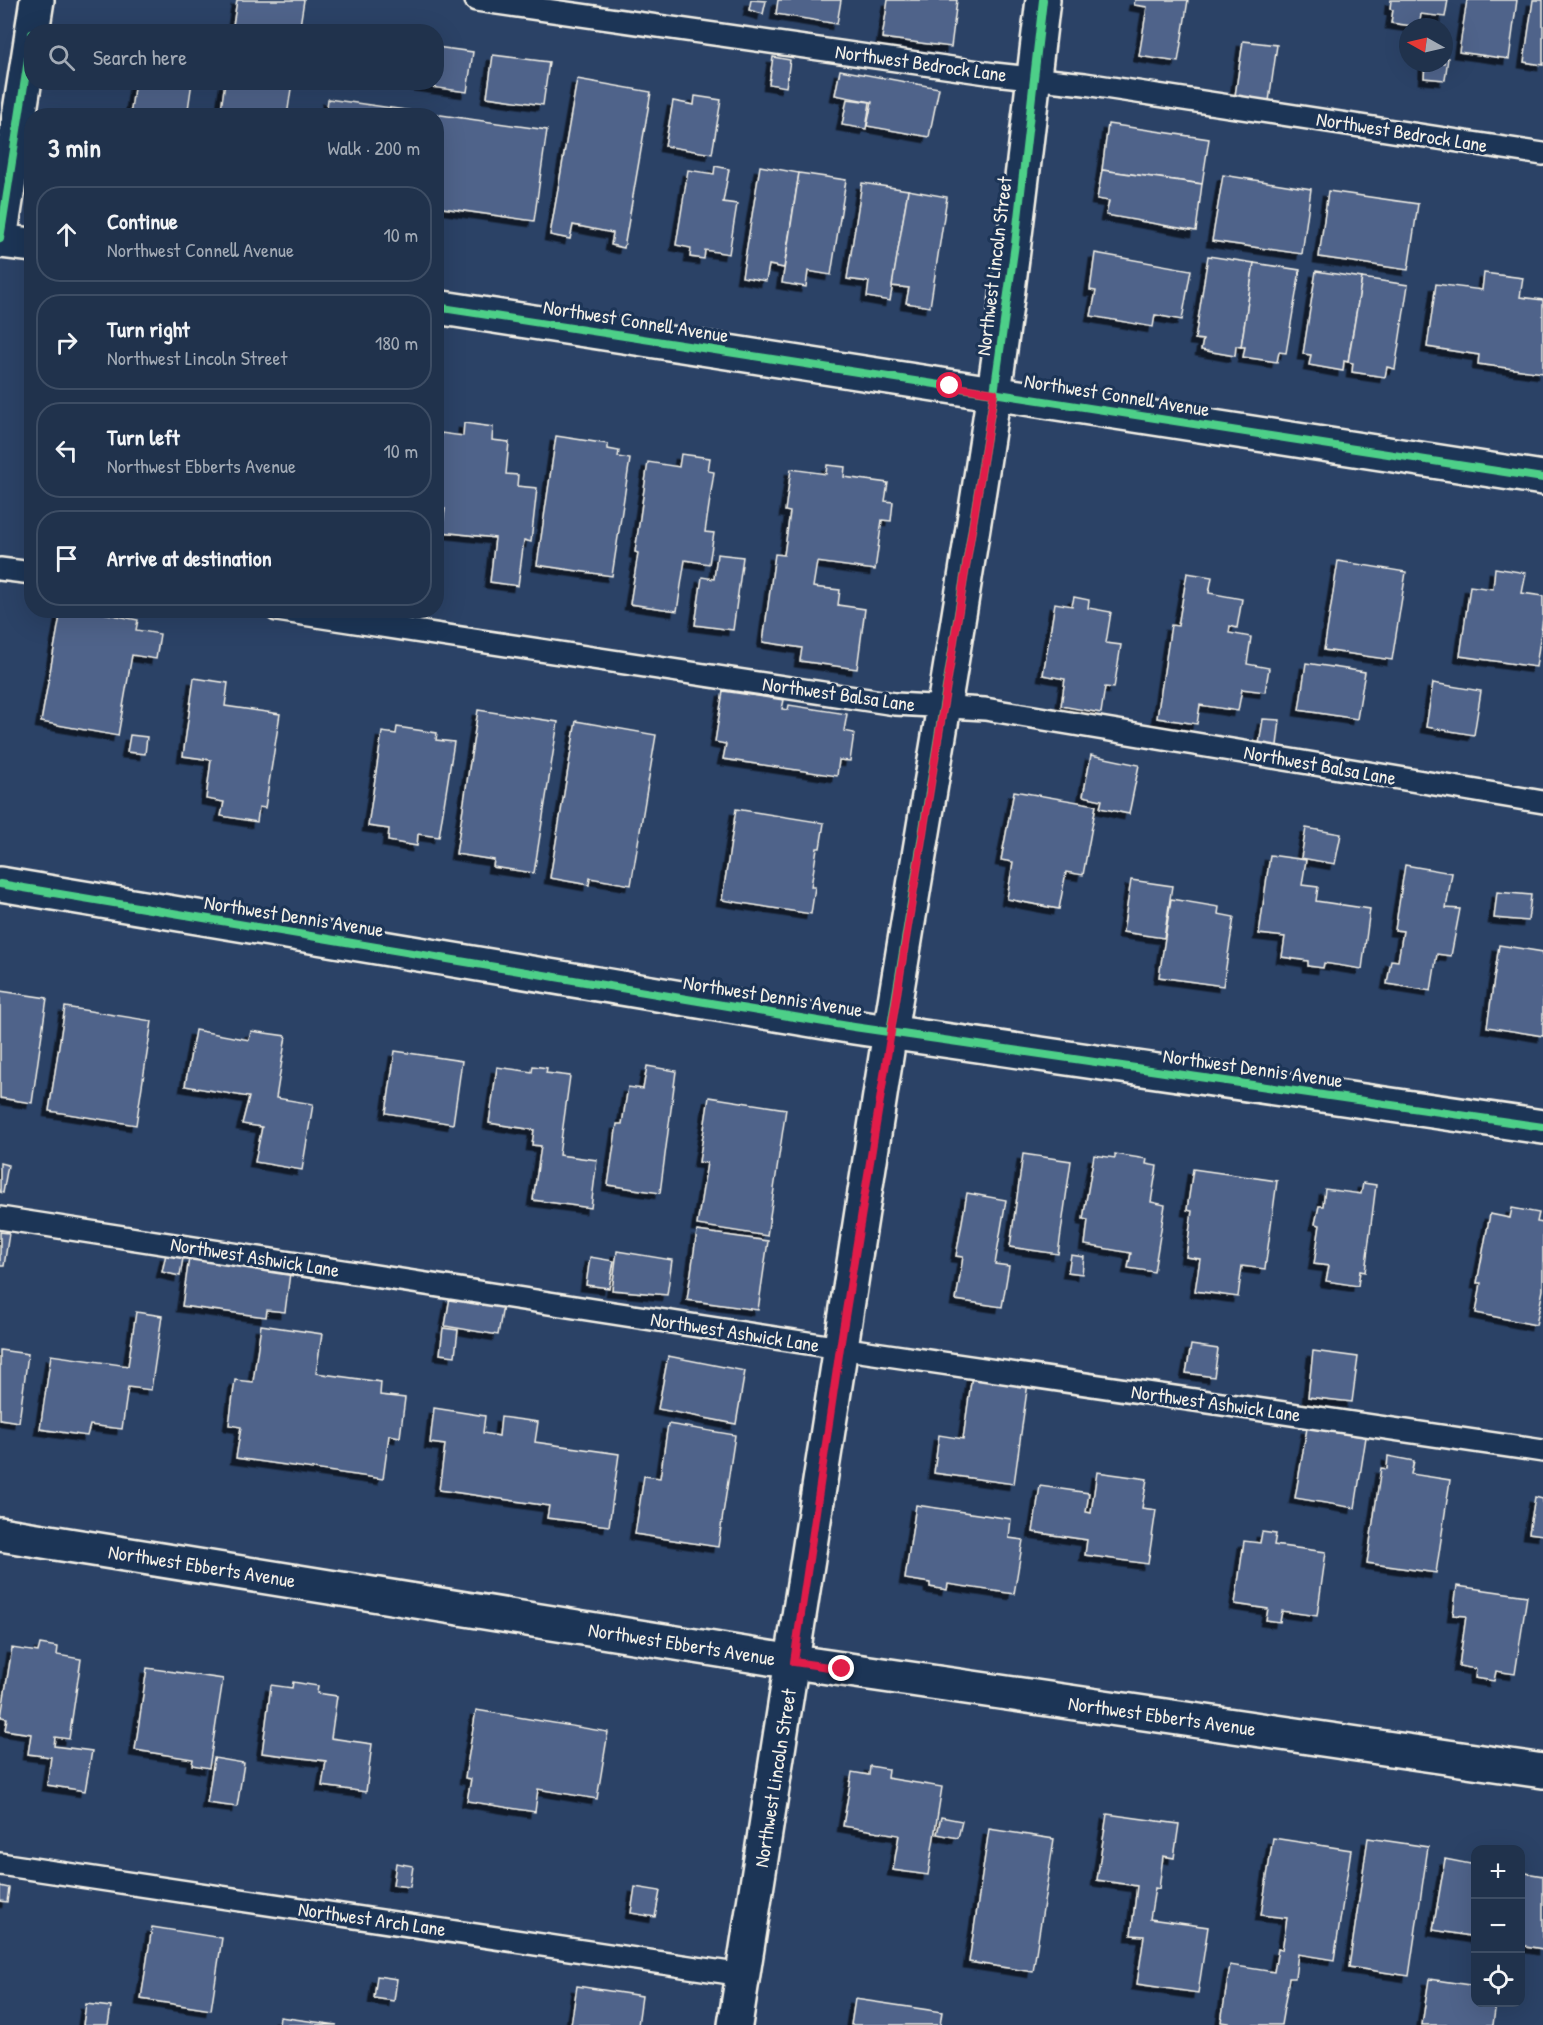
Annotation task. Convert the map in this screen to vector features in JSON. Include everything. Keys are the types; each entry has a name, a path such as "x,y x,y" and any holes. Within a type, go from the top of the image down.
{"street":[{"path":"33,24 37,0"},
{"name":"Northwest Lincoln Street","path":"735,2025 794,1662 840,1348 890,1032 994,393 1015,244 1043,0"},
{"path":"24,85 0,240 24,244"},
{"name":"Northwest Connell Avenue","path":"444,308 1543,478"},
{"name":"Northwest Dennis Avenue","path":"0,884 890,1032 1543,1127"},
{"name":"Northwest Ebberts Avenue","path":"0,1534 794,1662 1543,1771"}],"lane":[{"name":"Northwest Bedrock Lane","path":"476,0 1034,79 1085,84 1543,154"},
{"path":"0,569 24,572"},
{"name":"Northwest Balsa Lane","path":"331,618 895,704 985,709 1543,802"},
{"name":"Northwest Ashwick Lane","path":"0,1218 840,1348 1543,1451"},
{"name":"Northwest Arch Lane","path":"0,1864 743,1975"}],"building":[{"path":"237,0 304,0 300,24 233,24"},
{"path":"751,0 766,1 763,14 749,10"},
{"path":"778,0 841,0 837,24 776,14"},
{"path":"888,0 957,0 951,47 882,38"},
{"path":"1135,0 1188,0 1178,62 1139,56 1147,7 1134,5"},
{"path":"1391,0 1448,0 1445,17 1421,14 1420,18 1399,18 1399,24 1391,23 1393,10 1390,9"},
{"path":"1467,0 1517,0 1509,59 1459,52"},
{"path":"1533,0 1543,0 1543,65 1524,62"},
{"path":"1243,41 1277,45 1269,101 1235,96"},
{"path":"444,48 473,52 467,92 444,89"},
{"path":"493,55 549,62 543,105 487,97"},
{"path":"773,57 790,60 786,87 769,84"},
{"path":"840,70 939,88 929,137 867,126 872,102 835,95"},
{"path":"1424,72 1446,72 1445,80 1424,78"},
{"path":"577,79 651,92 624,248 611,245 613,233 573,225 570,239 550,235"},
{"path":"134,90 191,90 188,108 131,108"},
{"path":"224,90 291,90 288,108 221,108"},
{"path":"695,96 721,100 712,154 665,146 673,101 694,105"},
{"path":"328,99 392,108 327,108"},
{"path":"847,99 870,102 866,129 842,125"},
{"path":"444,115 547,130 534,221 444,208"},
{"path":"1108,124 1209,139 1202,184 1102,170"},
{"path":"715,166 729,169 723,202 737,204 729,254 705,250 704,259 690,257 691,248 676,245 688,170 714,174"},
{"path":"760,166 799,173 784,268 769,265 766,281 742,277"},
{"path":"1102,170 1202,184 1196,231 1106,215 1109,201 1097,199"},
{"path":"799,173 846,180 831,275 808,271 806,287 782,283"},
{"path":"1223,175 1311,189 1302,254 1212,241"},
{"path":"862,183 908,190 890,301 867,297 869,282 847,279"},
{"path":"908,190 947,197 930,307 906,303 909,288 892,286"},
{"path":"1328,191 1418,204 1408,270 1319,257"},
{"path":"1095,253 1191,270 1182,320 1155,315 1153,327 1091,316 1096,291 1090,290"},
{"path":"1208,256 1254,263 1241,347 1236,346 1235,356 1201,350 1203,340 1195,339"},
{"path":"1254,263 1300,270 1286,353 1279,352 1277,362 1243,357 1245,347 1241,347"},
{"path":"1316,271 1362,278 1348,362 1344,361 1343,371 1309,365 1311,355 1303,354"},
{"path":"1484,273 1523,278 1520,297 1543,300 1543,373 1478,364 1479,355 1427,347 1436,284 1482,290"},
{"path":"1362,278 1408,285 1395,369 1387,367 1385,377 1352,372 1353,363 1348,362"},
{"path":"464,423 493,427 492,440 509,442 506,474 518,475 517,486 537,488 531,542 524,540 518,586 490,582 495,538 444,532 444,433 463,436"},
{"path":"556,436 608,444 608,449 619,451 618,457 630,459 612,576 537,565"},
{"path":"681,454 710,458 708,471 714,472 705,532 714,533 709,564 685,560 677,611 630,604 648,462 679,467"},
{"path":"827,465 845,467 844,477 888,483 885,501 893,502 891,521 882,520 875,570 817,562 813,587 840,590 838,605 865,609 857,669 800,661 802,648 763,642 775,554 784,555 790,512 785,511 791,469 826,474"},
{"path":"717,554 743,557 733,630 695,625 702,577 714,579"},
{"path":"1338,561 1406,572 1392,660 1324,650"},
{"path":"1495,568 1526,573 1522,593 1543,596 1543,618 1536,667 1460,656 1470,586 1493,589"},
{"path":"1187,573 1212,577 1209,593 1242,599 1237,628 1230,626 1229,633 1251,637 1247,664 1269,668 1265,692 1242,689 1238,711 1200,705 1197,724 1157,718 1171,625 1178,626"},
{"path":"1074,597 1089,600 1088,608 1111,612 1106,643 1121,645 1114,688 1105,687 1101,713 1061,706 1065,679 1043,675 1055,603 1072,606"},
{"path":"60,618 128,618 138,620 136,630 160,634 156,659 132,655 118,736 41,722"},
{"path":"1306,663 1365,672 1357,719 1299,710"},
{"path":"194,678 228,683 225,706 280,714 265,808 259,807 257,822 221,816 224,802 206,799 211,760 183,756"},
{"path":"1433,683 1481,691 1474,735 1426,727"},
{"path":"723,691 784,700 782,709 788,710 789,705 847,714 844,731 854,733 850,761 839,760 837,776 723,759 726,744 715,742"},
{"path":"478,710 558,722 534,873 493,867 494,860 456,854"},
{"path":"1263,719 1280,720 1276,754 1258,751"},
{"path":"576,721 656,735 631,885 590,878 589,885 550,878"},
{"path":"397,727 437,733 436,740 454,742 439,837 418,834 417,846 388,841 389,829 368,826 382,732 396,734"},
{"path":"130,735 147,737 145,754 127,752"},
{"path":"1091,755 1139,765 1129,814 1100,808 1102,800 1083,796"},
{"path":"1014,791 1096,805 1083,875 1066,872 1059,909 1007,899 1013,862 1001,860"},
{"path":"736,809 824,823 820,848 817,848 811,887 815,887 811,914 722,900"},
{"path":"1306,828 1341,834 1335,864 1301,858"},
{"path":"1270,855 1306,860 1302,885 1318,887 1316,901 1370,909 1362,969 1324,963 1323,968 1308,966 1308,961 1282,957 1285,937 1259,934"},
{"path":"1405,865 1452,873 1446,908 1460,909 1451,956 1437,954 1431,991 1387,984 1391,960 1398,961 1403,931 1395,930"},
{"path":"1131,880 1172,886 1164,938 1123,932"},
{"path":"1497,892 1531,895 1528,921 1494,918"},
{"path":"1171,899 1219,907 1218,914 1234,917 1223,986 1159,977"},
{"path":"1499,945 1543,952 1543,1036 1487,1027"},
{"path":"0,991 47,998 32,1103 0,1098"},
{"path":"65,1007 152,1021 136,1125 49,1111"},
{"path":"195,1030 249,1040 251,1031 286,1036 276,1098 313,1104 302,1170 255,1162 262,1127 242,1124 249,1097 185,1086"},
{"path":"395,1051 462,1061 453,1124 386,1113"},
{"path":"533,1066 547,1068 546,1073 570,1076 559,1155 597,1160 591,1208 533,1200 541,1146 532,1145 534,1130 489,1123 497,1067 532,1072"},
{"path":"647,1066 676,1071 660,1193 608,1185 617,1124 622,1124 628,1087 643,1089"},
{"path":"709,1097 786,1109 767,1236 697,1225 707,1163 699,1162"},
{"path":"1023,1154 1071,1161 1058,1254 1010,1247"},
{"path":"1115,1154 1147,1159 1146,1164 1157,1166 1151,1202 1165,1205 1154,1272 1128,1268 1131,1253 1085,1245 1088,1220 1083,1219 1094,1155 1115,1158"},
{"path":"0,1163 8,1165 3,1193 0,1192"},
{"path":"1193,1169 1277,1181 1265,1269 1242,1266 1238,1297 1195,1291 1200,1259 1186,1257 1192,1211 1187,1210"},
{"path":"1363,1183 1376,1185 1365,1272 1360,1271 1358,1286 1326,1281 1329,1266 1314,1264 1320,1225 1315,1224 1319,1206 1323,1206 1325,1189 1361,1194"},
{"path":"967,1193 1006,1200 995,1264 1009,1266 1002,1307 956,1300 963,1257 956,1256"},
{"path":"1512,1208 1539,1213 1537,1222 1543,1223 1543,1290 1536,1325 1476,1313 1481,1283 1477,1283 1490,1214 1510,1218"},
{"path":"697,1231 768,1241 758,1310 687,1300"},
{"path":"0,1232 9,1233 4,1266 0,1266"},
{"path":"617,1251 672,1260 667,1295 612,1290"},
{"path":"166,1254 183,1258 180,1276 162,1272"},
{"path":"1071,1255 1084,1257 1082,1274 1068,1272"},
{"path":"590,1257 614,1261 609,1288 586,1285"},
{"path":"189,1258 290,1273 285,1312 267,1310 266,1317 182,1306"},
{"path":"450,1297 503,1306 498,1335 445,1326"},
{"path":"136,1312 162,1316 151,1390 128,1387 122,1429 90,1425 87,1436 40,1429 51,1355 128,1366"},
{"path":"261,1325 322,1334 316,1373 381,1382 380,1395 405,1398 400,1437 389,1435 383,1479 236,1458 241,1427 229,1425 235,1380 253,1382"},
{"path":"443,1328 458,1330 455,1356 440,1354"},
{"path":"1191,1345 1218,1349 1214,1377 1186,1373"},
{"path":"0,1350 28,1354 19,1422 0,1419"},
{"path":"1313,1351 1358,1357 1352,1402 1308,1397"},
{"path":"668,1356 745,1371 736,1424 658,1409"},
{"path":"972,1375 1028,1383 1014,1484 934,1473 939,1435 963,1439"},
{"path":"434,1408 485,1416 483,1433 499,1436 501,1417 538,1422 535,1442 619,1454 609,1526 547,1518 549,1506 439,1490 445,1445 430,1443"},
{"path":"668,1424 735,1435 718,1547 635,1534 644,1476 660,1478"},
{"path":"1307,1428 1366,1437 1355,1508 1295,1498"},
{"path":"1388,1456 1414,1461 1411,1474 1450,1480 1436,1573 1367,1563 1381,1468 1387,1469"},
{"path":"1097,1472 1147,1479 1142,1508 1156,1510 1148,1564 1085,1555 1087,1540 1033,1532 1040,1486 1089,1493 1086,1512 1091,1513"},
{"path":"1535,1497 1543,1499 1543,1535 1529,1533"},
{"path":"916,1505 1011,1519 1009,1538 1023,1540 1014,1594 948,1584 947,1590 930,1587 930,1583 905,1579"},
{"path":"1262,1532 1276,1534 1274,1545 1326,1552 1317,1616 1282,1611 1280,1622 1266,1620 1268,1609 1235,1604 1244,1541 1260,1543"},
{"path":"1457,1586 1527,1596 1515,1674 1496,1671 1494,1681 1475,1678 1476,1669 1459,1666 1466,1616 1453,1615"},
{"path":"40,1644 58,1647 57,1655 81,1659 69,1739 55,1737 54,1746 92,1751 85,1791 47,1785 51,1757 28,1754 31,1734 5,1730 7,1718 1,1717 12,1648 38,1652"},
{"path":"147,1668 223,1679 209,1768 192,1765 193,1759 135,1750"},
{"path":"293,1682 318,1686 317,1693 337,1696 331,1738 372,1744 366,1792 322,1786 326,1761 262,1753 271,1685 292,1688"},
{"path":"476,1710 608,1732 597,1799 538,1789 535,1812 467,1801 471,1779 465,1778"},
{"path":"214,1758 244,1763 237,1807 207,1803"},
{"path":"870,1766 888,1769 887,1778 942,1787 928,1875 893,1870 899,1835 843,1826 852,1772 869,1775"},
{"path":"1107,1814 1179,1824 1174,1858 1163,1856 1159,1889 1155,1888 1150,1919 1208,1927 1198,1993 1137,1984 1144,1936 1131,1935 1137,1886 1097,1880"},
{"path":"941,1817 962,1821 958,1838 937,1834"},
{"path":"989,1829 1054,1839 1033,1972 969,1962"},
{"path":"1273,1838 1351,1850 1334,1960 1298,1954 1295,1978 1289,1978 1281,2025 1241,2025 1221,2022 1230,1965 1274,1972 1278,1949 1282,1950 1287,1918 1261,1915"},
{"path":"1368,1838 1428,1847 1409,1976 1349,1967"},
{"path":"1445,1859 1471,1864 1471,1936 1433,1930"},
{"path":"396,1863 413,1866 410,1887 393,1885"},
{"path":"1525,1873 1543,1876 1543,1949 1525,1946"},
{"path":"0,1886 9,1888 7,1902 0,1901"},
{"path":"635,1887 660,1891 655,1917 631,1913"},
{"path":"152,1927 222,1938 211,2010 141,1999"},
{"path":"377,1976 397,1979 394,2001 374,1998"},
{"path":"1429,1979 1471,1985 1471,2007 1495,2007 1493,2025 1422,2025"},
{"path":"577,1986 642,1996 638,2025 571,2025"},
{"path":"855,1999 942,2012 940,2025 851,2025"},
{"path":"86,2004 111,2007 108,2025 83,2025"},
{"path":"280,2017 337,2025 279,2025"}],"cycle path":[{"path":"890,1032 994,393 1015,244 1043,0"},
{"path":"0,239 24,85"},
{"path":"444,308 1543,478"},
{"path":"0,884 854,1027 1543,1127"}],"route":[{"path":"842,1669 794,1662 840,1348 994,393 950,386"}]}
